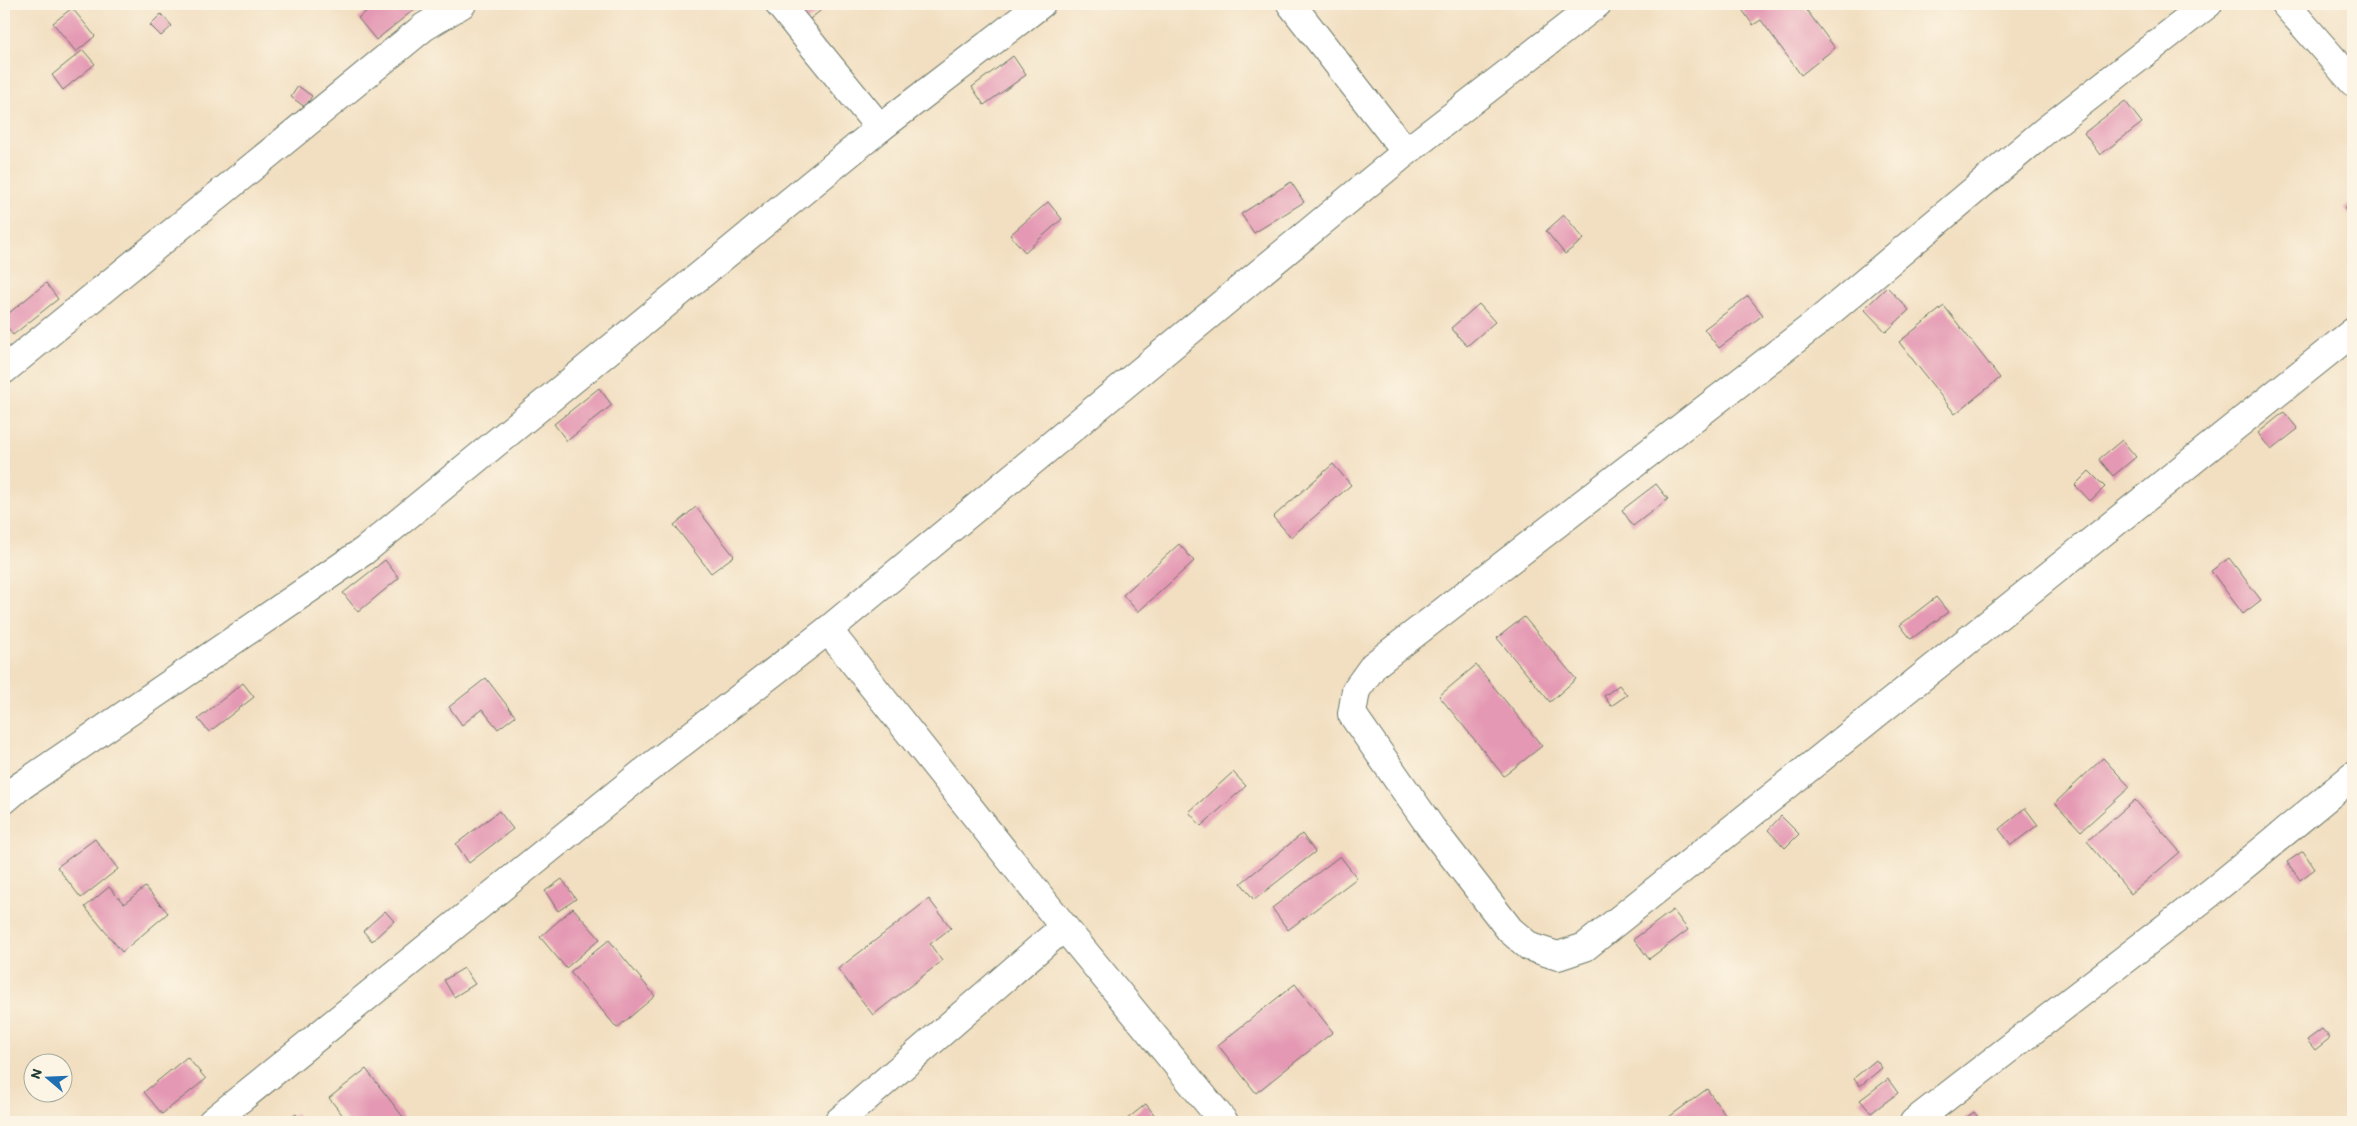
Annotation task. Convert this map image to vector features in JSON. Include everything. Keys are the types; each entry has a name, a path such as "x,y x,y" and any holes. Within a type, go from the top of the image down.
{"street":[{"path":"4,370 424,27 462,4"},
{"path":"779,4 880,128"},
{"path":"8,787 364,551 880,128 1040,4"},
{"path":"1291,4 1406,152"},
{"path":"212,1122 644,772 828,630 1406,152 1597,4"},
{"path":"2208,4 2046,130 1814,325 1374,665 1356,690 1352,714 1432,829 1510,930 1530,947 1558,956 1585,947 2353,332"},
{"path":"2286,4 2353,82"},
{"path":"828,630 1064,927 1224,1122"},
{"path":"1914,1122 2213,890 2353,776"},
{"path":"838,1122 1064,927"}],"building":[{"path":"376,4 421,4 376,40 358,18"},
{"path":"792,4 829,4 806,22"},
{"path":"1738,4 1802,4 1835,48 1801,75 1761,20 1753,25"},
{"path":"72,8 95,36 76,52 53,23"},
{"path":"161,14 172,26 161,36 150,25"},
{"path":"83,50 95,64 63,90 52,75"},
{"path":"1013,56 1026,75 984,105 972,87"},
{"path":"298,86 312,96 305,107 291,97"},
{"path":"2125,101 2142,123 2100,155 2084,133"},
{"path":"1291,182 1304,202 1254,233 1241,214"},
{"path":"2353,201 2353,220 2344,208"},
{"path":"1048,202 1062,219 1025,252 1010,235"},
{"path":"1564,215 1584,239 1565,254 1546,231"},
{"path":"46,283 58,299 13,335 4,322 4,317"},
{"path":"1887,287 1909,310 1886,332 1864,309"},
{"path":"1748,296 1763,315 1719,348 1704,329"},
{"path":"1479,304 1495,322 1467,346 1451,328"},
{"path":"1944,306 2000,378 1955,414 1899,342"},
{"path":"599,388 612,405 567,441 554,424"},
{"path":"2284,412 2298,429 2271,450 2258,433"},
{"path":"2122,440 2136,457 2113,476 2099,459"},
{"path":"1333,464 1351,485 1291,537 1273,517"},
{"path":"2089,471 2105,487 2090,501 2075,485"},
{"path":"1656,484 1668,499 1633,526 1622,510"},
{"path":"696,507 734,556 711,573 674,525"},
{"path":"1179,544 1194,561 1138,612 1123,595"},
{"path":"2229,558 2261,600 2243,614 2211,571"},
{"path":"385,560 399,578 358,612 343,593"},
{"path":"1936,597 1948,612 1911,639 1900,625"},
{"path":"1524,617 1576,679 1550,702 1497,638"},
{"path":"1476,665 1542,746 1504,776 1439,696"},
{"path":"486,678 515,716 498,729 482,709 462,725 449,707"},
{"path":"243,683 254,697 209,732 198,719"},
{"path":"1619,685 1627,695 1611,706 1604,696"},
{"path":"2103,758 2130,787 2081,831 2055,803"},
{"path":"1233,772 1246,786 1201,826 1189,812"},
{"path":"2135,800 2180,852 2131,894 2087,841"},
{"path":"2025,808 2038,825 2011,845 1999,829"},
{"path":"499,811 513,829 469,863 456,844"},
{"path":"1781,816 1799,834 1785,848 1768,830"},
{"path":"1302,834 1315,852 1254,900 1241,883"},
{"path":"95,839 118,869 81,898 57,867"},
{"path":"2303,851 2315,869 2300,880 2287,862"},
{"path":"1340,856 1357,878 1288,930 1272,908"},
{"path":"562,879 576,899 558,911 545,891"},
{"path":"109,887 124,904 145,887 168,913 122,952 85,907"},
{"path":"929,899 951,928 930,944 942,961 873,1015 838,969"},
{"path":"573,908 600,939 566,968 540,937"},
{"path":"1673,910 1688,930 1649,959 1634,939"},
{"path":"385,911 394,921 372,941 363,931"},
{"path":"609,940 655,996 617,1028 570,972"},
{"path":"464,968 475,984 454,997 444,980"},
{"path":"1295,984 1333,1032 1256,1093 1218,1045"},
{"path":"2322,1029 2330,1038 2315,1050 2307,1040"},
{"path":"187,1057 206,1079 162,1114 144,1092"},
{"path":"1876,1060 1882,1068 1860,1086 1854,1078"},
{"path":"366,1069 407,1122 348,1122 329,1098"},
{"path":"1888,1079 1898,1093 1871,1113 1860,1100"},
{"path":"1707,1089 1730,1122 1672,1122 1669,1117"},
{"path":"1146,1104 1160,1122 1130,1122 1127,1119"},
{"path":"1974,1112 1982,1122 1960,1122"},
{"path":"296,1114 302,1122 284,1122"}]}
